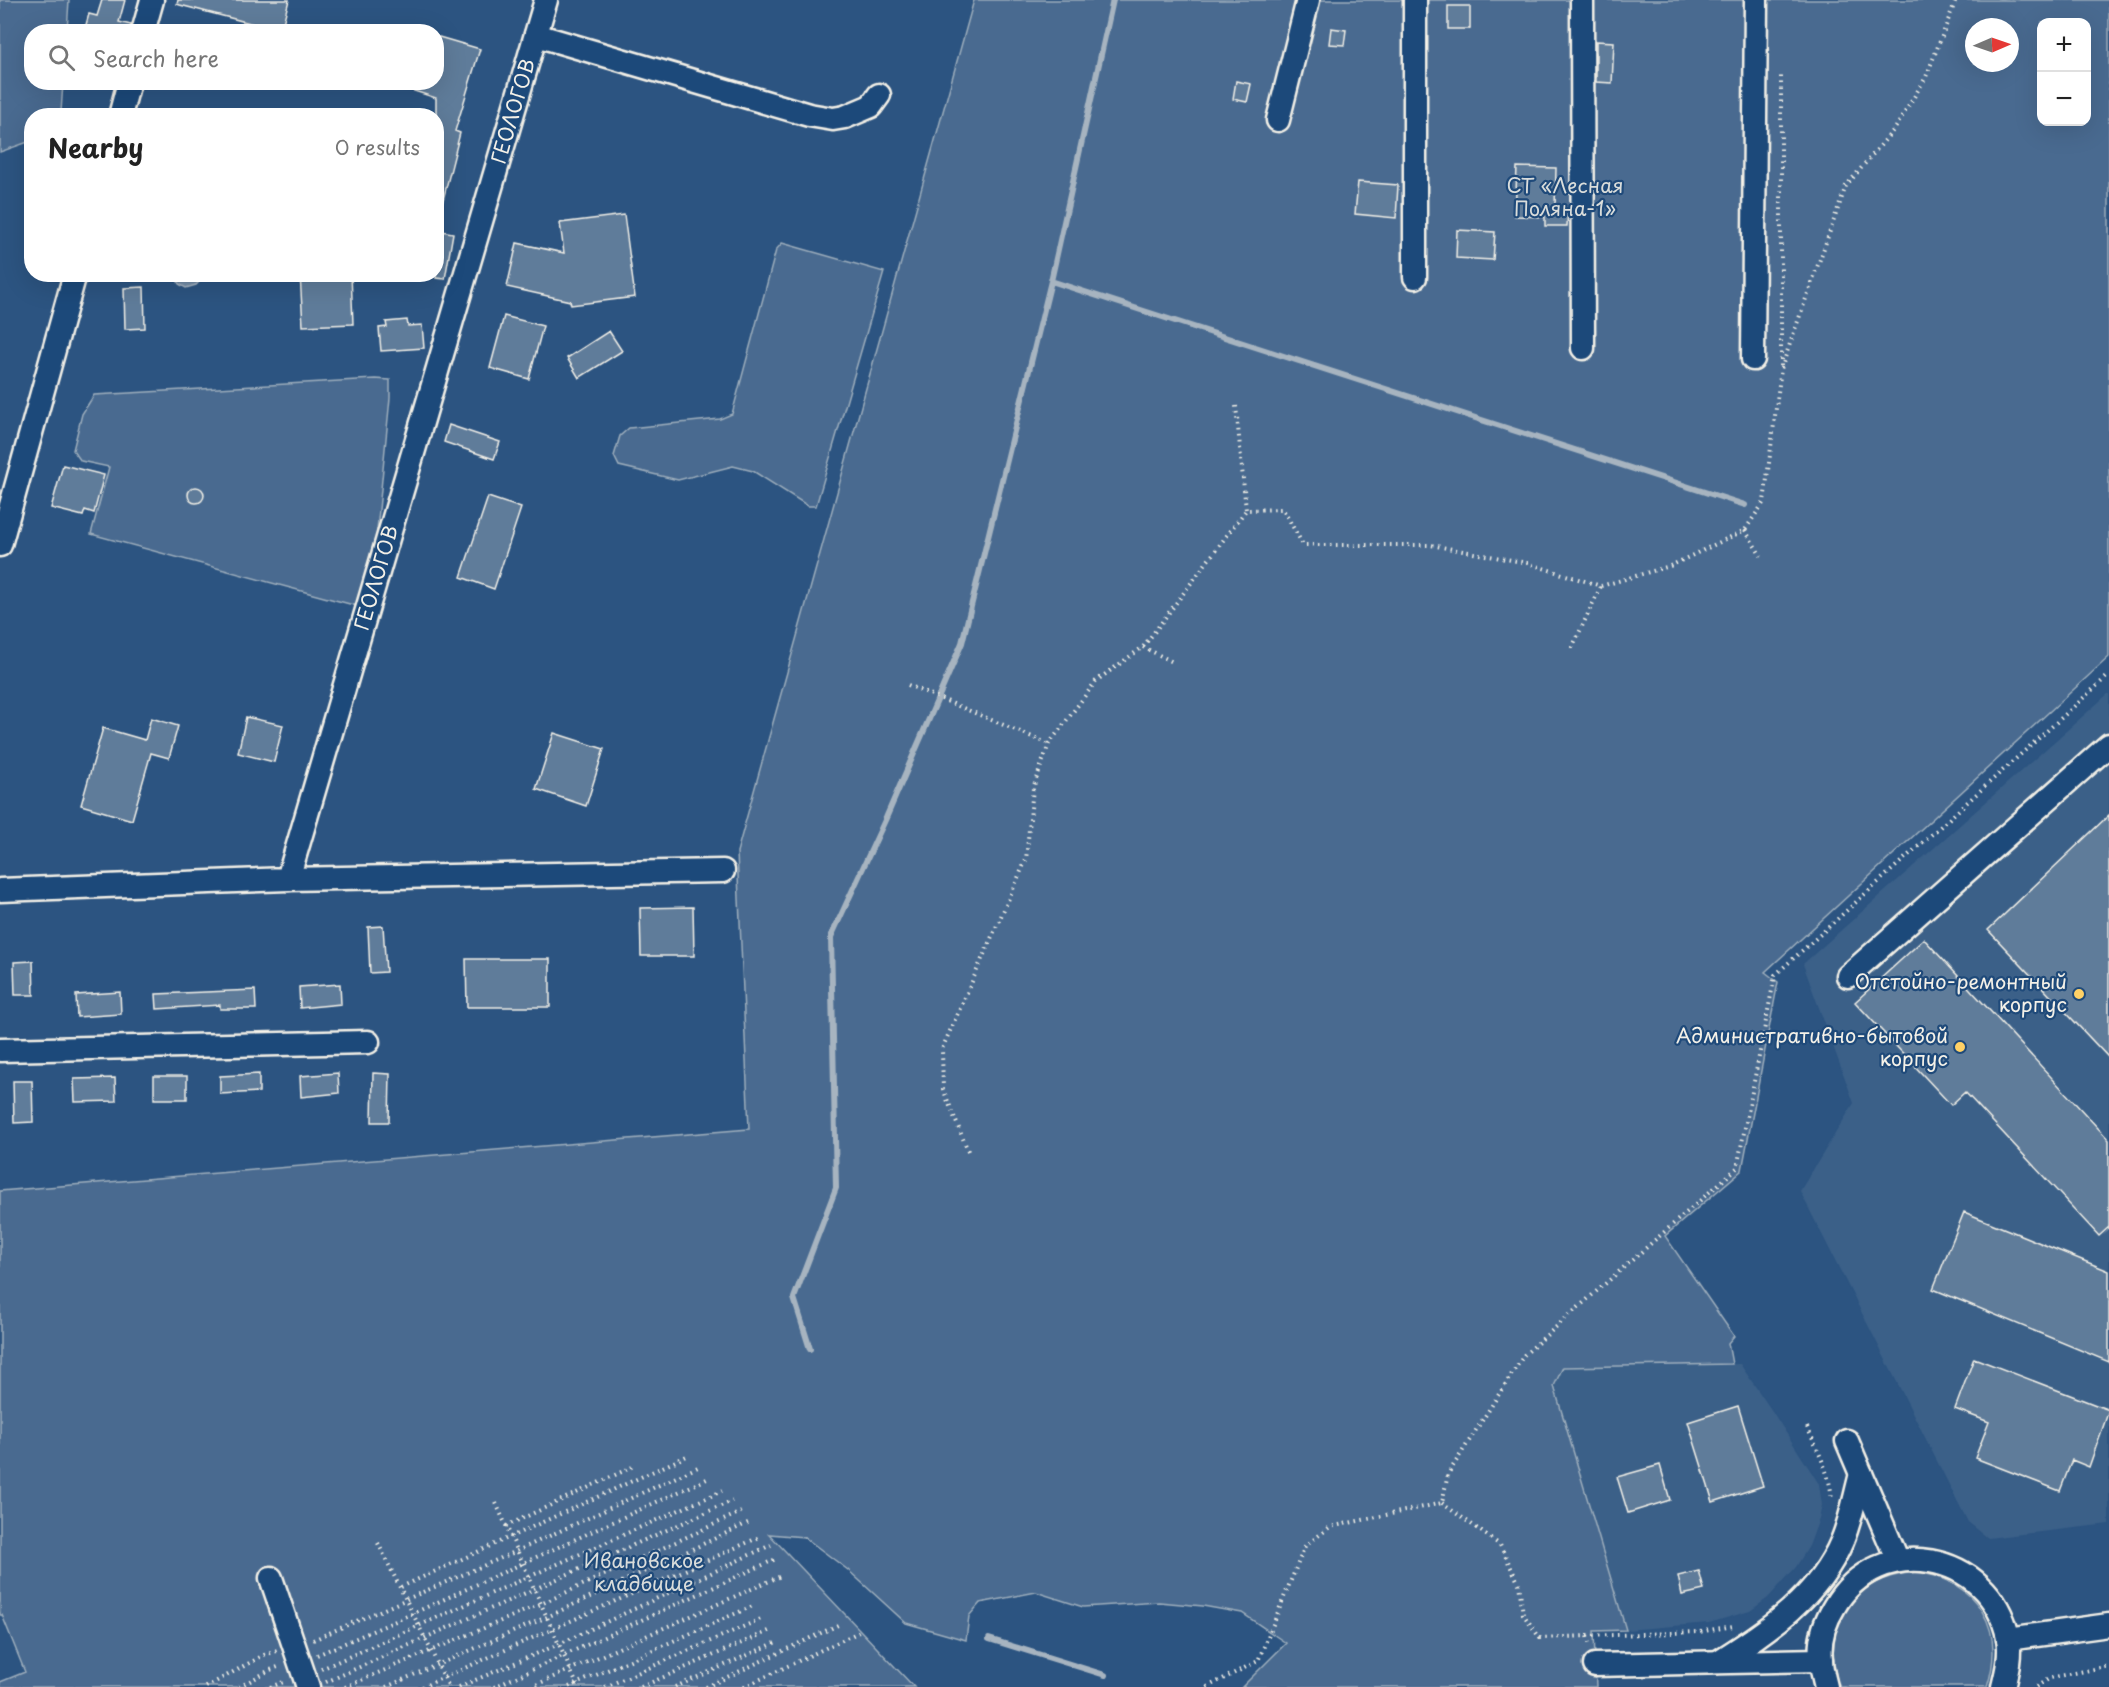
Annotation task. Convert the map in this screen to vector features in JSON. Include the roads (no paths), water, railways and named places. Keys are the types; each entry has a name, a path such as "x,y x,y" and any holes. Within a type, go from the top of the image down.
{"street":[{"path":"145,24 152,0"},
{"name":"ГЕОЛОГОВ","path":"288,879 546,0"},
{"path":"1278,120 1308,0"},
{"path":"1415,0 1415,277"},
{"path":"1582,0 1583,348"},
{"path":"1753,359 1756,0"},
{"path":"536,36 809,115 833,119 845,117 871,106 879,95"},
{"path":"122,108 127,90"},
{"path":"0,545 73,282"},
{"path":"1848,976 2109,745"},
{"path":"0,890 288,879 723,871"},
{"path":"0,1050 368,1042"},
{"path":"1847,1441 1898,1561"},
{"path":"1718,1662 1763,1633 1790,1612 1825,1570 1842,1541 1861,1474"},
{"path":"1826,1687 1821,1660 1822,1637 1829,1615 1840,1596 1857,1579 1876,1567 1898,1561 1923,1560 1947,1565 1970,1577 1988,1594 2001,1615 2008,1639 2008,1667 2003,1687"},
{"path":"271,1578 305,1671"},
{"path":"2008,1639 2109,1625"},
{"path":"1595,1665 1821,1660"}],"waterway":[{"path":"810,1349 794,1298 836,1188 831,937 886,818 962,643 1051,281 1113,0"},
{"path":"1051,281 1745,505"},
{"path":"989,1639 1105,1675"}],"place":[{"name":"Отстойно-ремонтный корпус","path":"2079,994"},
{"name":"Административно-бытовой корпус","path":"1960,1047"}],"park label":[{"name":"СТ «Лесная Поляна-1»","path":"1565,198"},
{"name":"Ивановское кладбище","path":"644,1572"}]}
